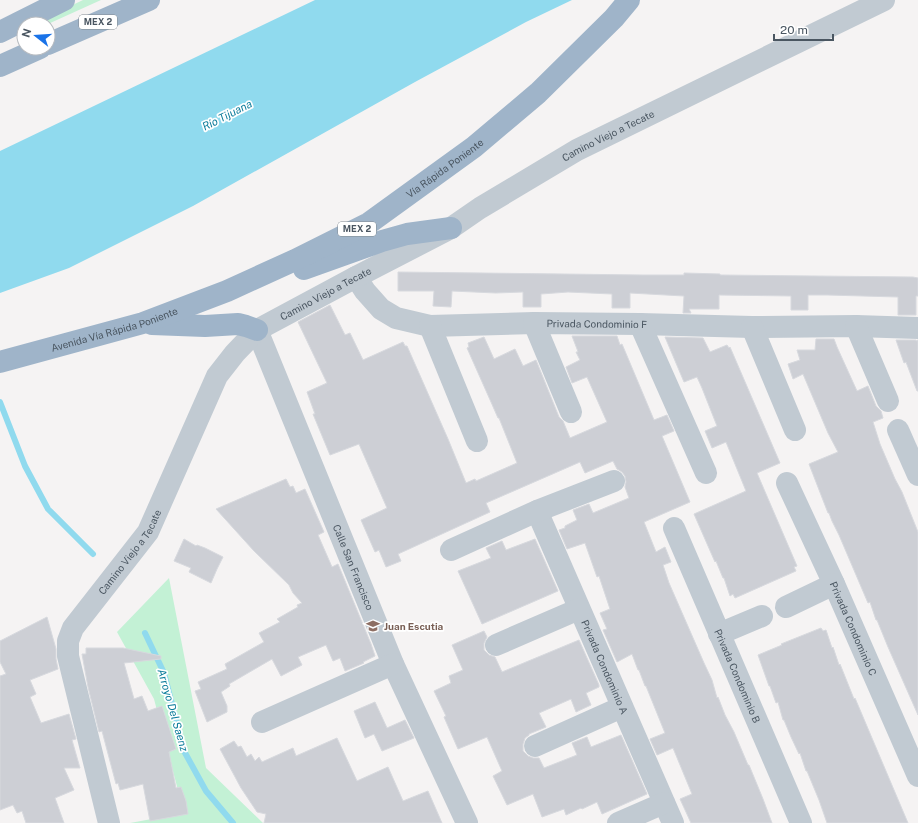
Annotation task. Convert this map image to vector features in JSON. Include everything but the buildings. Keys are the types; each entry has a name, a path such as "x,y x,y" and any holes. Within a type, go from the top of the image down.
{"highway":[{"path":"0,32 64,0"},
{"name":"MEX 2","path":"56,41 149,0"},
{"name":"Vía Rápida Poniente","path":"227,291 295,260 369,223 474,147 538,93 614,18 628,0"},
{"path":"0,66 22,56"},
{"path":"227,291 293,273 382,241 407,234 451,228"},
{"name":"Avenida Vía Rápida Poniente","path":"0,362 143,323 227,291"},
{"path":"143,323 205,326 238,324 257,330"}],"street":[{"name":"Camino Viejo a Tecate","path":"109,823 68,656 68,641 73,628 148,532 217,376 235,353 257,330 356,276 451,228 480,208 576,150 884,0"},
{"name":"Privada Condominio F","path":"356,276 365,291 381,309 396,318 430,326 640,324 752,327 856,326 918,328"},
{"path":"534,324 571,412"},
{"path":"640,324 706,473"},
{"path":"430,326 477,441"},
{"path":"856,326 888,401"},
{"path":"752,327 794,430"},
{"name":"Calle San Francisco","path":"257,330 393,664 467,823"},
{"path":"898,430 918,475"},
{"path":"451,550 537,511 614,481"},
{"name":"Privada Condominio C","path":"787,483 834,584 918,776"},
{"name":"Privada Condominio A","path":"537,511 673,823"},
{"name":"Privada Condominio B","path":"674,528 801,823"},
{"path":"786,607 834,584"},
{"path":"496,645 579,609"},
{"path":"719,634 762,616"},
{"path":"262,722 393,664"},
{"path":"535,746 622,707"},
{"path":"618,823 664,803"}],"green space":[{"path":"83,0 101,0 56,20 56,16 50,16"},
{"path":"169,578 206,768 263,823 130,823 184,813 154,699 117,632"}],"water":[{"name":"Río Tijuana","path":"315,0 572,0 526,22 415,82 193,206 69,268 0,293 0,151"}],"waterway":[{"name":"Arroyo Del Saenz","path":"0,402 25,466 48,509 93,554"},
{"name":"Arroyo Del Saenz","path":"145,633 164,673 184,751 206,791 233,823"}],"place":[{"name":"Juan Escutia","path":"373,626"}]}
